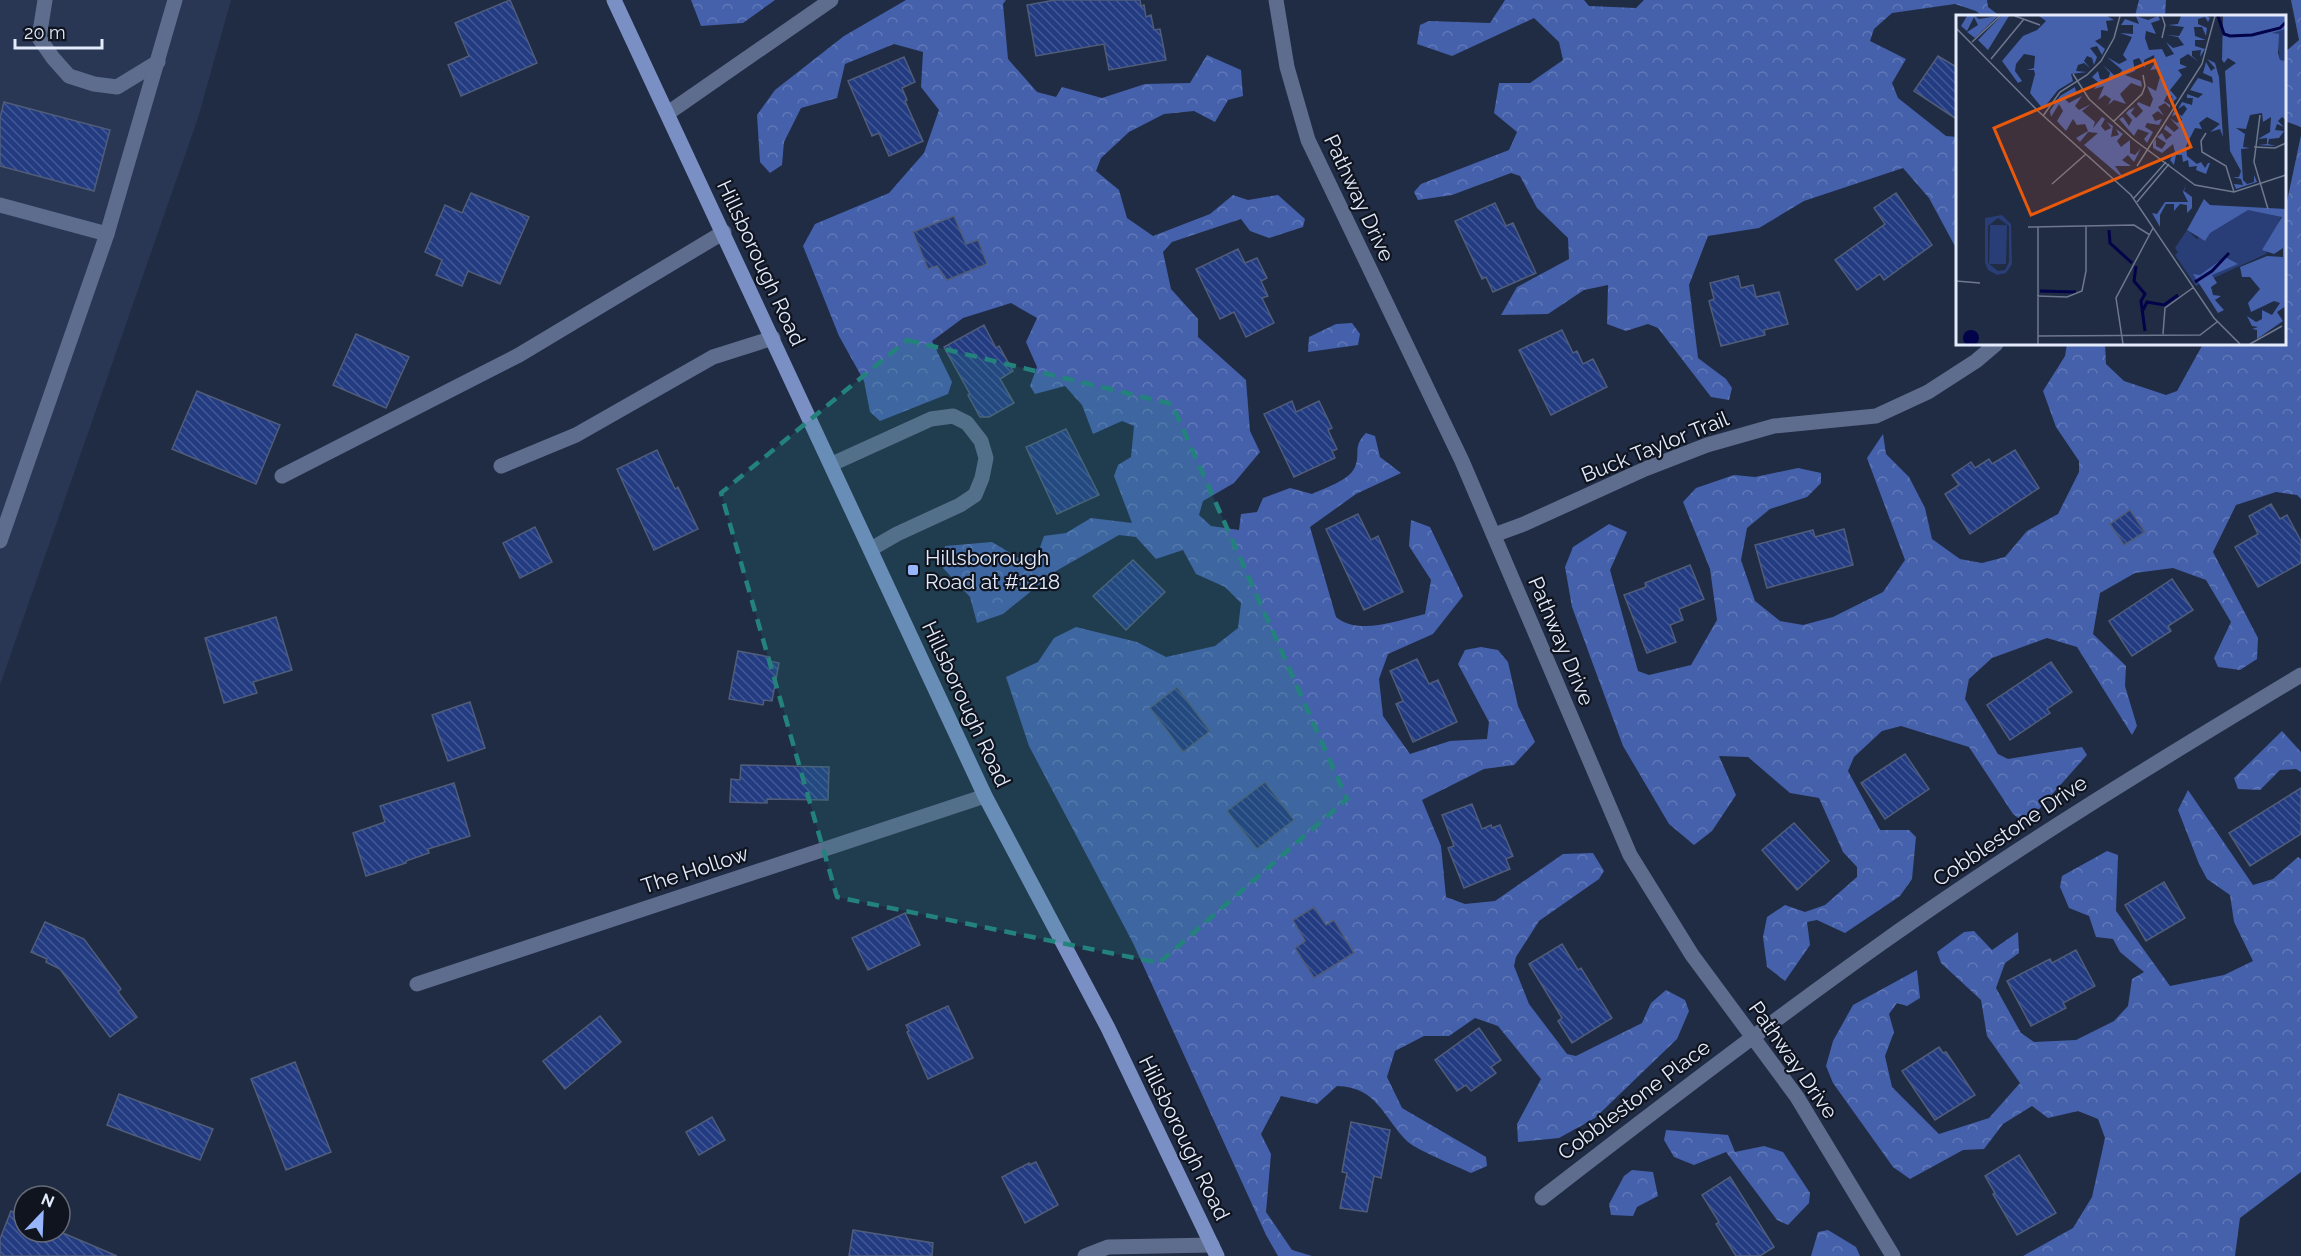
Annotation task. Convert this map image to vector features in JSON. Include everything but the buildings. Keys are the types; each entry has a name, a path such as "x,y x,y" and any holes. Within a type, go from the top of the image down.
{"main road":[{"name":"Hillsborough Road","path":"614,0 985,796 1108,1028 1215,1250"}],"street":[{"path":"45,0 39,38 69,76 94,84 117,87 159,62"},
{"path":"0,541 106,234 159,62 175,0"},
{"path":"668,113 831,0"},
{"name":"Pathway Drive","path":"1276,0 1287,67 1308,140 1462,461 1630,855 1692,955 1797,1097 1893,1256"},
{"path":"0,205 106,234"},
{"path":"282,476 519,355 724,232"},
{"path":"501,466 576,435 713,357 773,338"},
{"name":"Buck Taylor Trail","path":"1494,535 1524,524 1645,469 1707,445 1774,426 1876,416 1928,392 1976,361 1995,345"},
{"path":"832,464 931,418 953,416 967,423 981,441 986,458 982,478 975,495 960,505 897,534 871,549"},
{"name":"Cobblestone Drive","path":"1752,1037 1881,943 1994,866 2139,772 2301,675"},
{"name":"The Hollow","path":"417,984 985,796"},
{"name":"Cobblestone Place","path":"1542,1198 1752,1037"},
{"path":"1085,1256 1108,1247 1215,1250"}],"highlighted area":[{"path":"907,340 1172,404 1347,799 1159,963 837,897 721,493"}],"shaded area":[{"path":"0,0 231,0 198,118 0,685"}],"green space":[{"path":"691,0 775,0 743,23 701,26"},
{"path":"906,0 1006,0 1003,4 1008,59 1037,92 1056,97 1062,87 1102,98 1145,84 1190,83 1207,55 1241,70 1243,96 1228,100 1215,122 1194,111 1164,114 1129,132 1101,158 1096,171 1119,190 1127,218 1153,236 1210,214 1233,195 1248,200 1278,195 1305,219 1303,227 1269,238 1250,231 1241,219 1172,242 1163,252 1171,289 1198,319 1198,337 1246,380 1250,431 1260,452 1234,483 1203,501 1199,515 1211,526 1239,530 1241,514 1257,512 1263,498 1290,488 1312,494 1342,480 1355,467 1358,446 1362,438 1366,433 1375,436 1380,457 1401,473 1356,494 1310,527 1336,617 1345,623 1367,626 1391,623 1425,614 1431,580 1409,546 1411,520 1430,527 1463,596 1433,634 1388,654 1379,679 1383,716 1410,754 1450,741 1487,739 1489,722 1458,664 1465,650 1481,647 1498,650 1508,662 1518,706 1535,742 1514,765 1484,769 1422,800 1441,846 1446,897 1465,904 1495,901 1563,854 1593,853 1604,871 1599,879 1539,921 1516,957 1514,966 1529,1004 1567,1054 1576,1056 1642,1023 1651,1003 1666,990 1685,1000 1689,1011 1677,1039 1595,1118 1559,1138 1518,1142 1517,1124 1541,1079 1498,1026 1475,1018 1449,1036 1424,1036 1395,1051 1387,1077 1402,1108 1486,1157 1487,1166 1471,1173 1428,1154 1408,1142 1378,1105 1362,1092 1337,1086 1317,1104 1281,1096 1261,1134 1271,1154 1266,1212 1292,1250 1312,1256 1278,1256 1266,1235 1133,943 1029,746 1006,677 1038,662 1054,638 1076,627 1137,642 1166,657 1215,646 1238,628 1241,603 1225,587 1196,574 1183,550 1156,559 1136,537 1119,535 1056,571 1003,614 977,623 970,597 942,567 945,546 992,542 1025,562 1038,553 1044,536 1066,533 1091,518 1132,523 1114,476 1118,465 1131,457 1134,426 1122,421 1093,434 1082,405 1065,386 1035,394 1030,386 1037,367 1026,342 1037,318 1011,303 963,318 932,341 952,382 948,394 880,421 870,412 864,381 839,336 803,246 815,224 889,193 924,153 939,110 921,87 923,52 894,44 845,64 837,98 801,108 784,142 782,165 770,173 760,162 757,115 775,90 844,36"},
{"path":"1505,0 1584,0 1589,6 1636,8 1644,0 1987,0 1988,7 1999,15 1981,15 1955,4 1892,13 1874,29 1870,41 1906,59 1892,83 1898,98 1946,136 1956,137 1956,248 1929,198 1903,168 1804,201 1759,228 1708,236 1689,285 1698,358 1726,379 1732,388 1729,400 1711,397 1658,328 1648,324 1626,331 1607,324 1608,285 1584,290 1548,314 1501,315 1517,287 1569,259 1568,238 1537,208 1520,176 1511,173 1452,195 1418,200 1414,192 1421,184 1509,150 1517,132 1494,113 1499,83 1530,83 1563,60 1559,42 1534,18 1452,56 1417,44 1420,25 1429,21 1490,23"},
{"path":"2139,0 2166,0 2165,15 2135,15"},
{"path":"2291,0 2301,0 2301,127 2286,121 2286,51 2299,40"},
{"path":"2301,135 2301,499 2297,495 2276,492 2236,505 2213,552 2258,638 2257,659 2240,670 2218,667 2214,658 2231,622 2206,580 2173,568 2135,573 2100,593 2093,634 2126,666 2125,686 2137,726 2132,735 2077,647 2047,638 1992,658 1969,679 1965,699 1998,754 2008,759 2082,747 2087,755 2031,818 2021,820 2013,814 1969,747 1901,726 1882,731 1854,757 1848,771 1880,830 1909,830 1916,837 1912,879 1900,896 1845,933 1817,920 1807,922 1810,945 1785,981 1767,967 1763,937 1767,917 1785,905 1805,912 1825,905 1857,877 1857,867 1843,852 1819,798 1790,793 1748,757 1719,756 1736,795 1712,831 1694,845 1669,824 1623,746 1572,607 1565,567 1573,547 1609,524 1627,532 1610,570 1638,671 1649,675 1691,665 1717,620 1710,569 1683,502 1696,488 1734,475 1755,477 1798,468 1821,473 1821,483 1807,497 1770,509 1747,528 1741,560 1755,601 1780,621 1803,625 1833,617 1883,592 1905,560 1867,458 1883,434 1886,454 1909,477 1925,508 1932,539 1960,559 1982,563 2005,557 2027,531 2058,514 2079,472 2079,461 2056,427 2043,391 2065,356 2067,345 2105,345 2106,364 2124,381 2166,395 2177,391 2202,345 2286,345 2286,206"},
{"path":"1352,323 1360,334 1358,345 1308,352 1309,337 1336,324"},
{"path":"2282,731 2301,752 2301,772 2296,769 2280,770 2260,790 2238,789 2234,778"},
{"path":"2188,790 2253,885 2273,879 2298,857 2301,859 2301,1172 2240,1218 2235,1256 2023,1256 2073,1228 2092,1197 2105,1138 2098,1119 2078,1111 2048,1118 2032,1106 2003,1124 1984,1149 1963,1150 1910,1179 1893,1167 1833,1083 1826,1066 1833,1041 1853,1005 1917,970 1920,998 1907,1006 1897,1003 1889,1014 1894,1032 1885,1056 1892,1087 1939,1134 1989,1118 2020,1083 1987,1036 1981,1000 1941,963 1937,952 1964,932 1974,931 1992,950 2018,932 2019,953 2005,963 1996,988 2021,1033 2034,1042 2076,1040 2114,1021 2128,1006 2132,979 2144,972 2120,952 2113,939 2096,937 2089,916 2069,908 2060,887 2062,876 2107,851 2118,855 2116,911 2170,986 2224,975 2253,961 2234,922 2230,895 2207,879 2178,810"},
{"path":"1666,1130 1728,1135 1735,1152 1764,1146 1783,1152 1810,1193 1809,1203 1788,1225 1777,1220 1726,1152 1694,1165 1674,1157 1664,1140"},
{"path":"1632,1170 1653,1172 1658,1196 1637,1207 1633,1216 1611,1215 1609,1204 1624,1176"},
{"path":"1828,1230 1856,1247 1860,1256 1811,1256 1818,1232"}],"place":[{"name":"Hillsborough Road at #1218","path":"913,570"}]}
